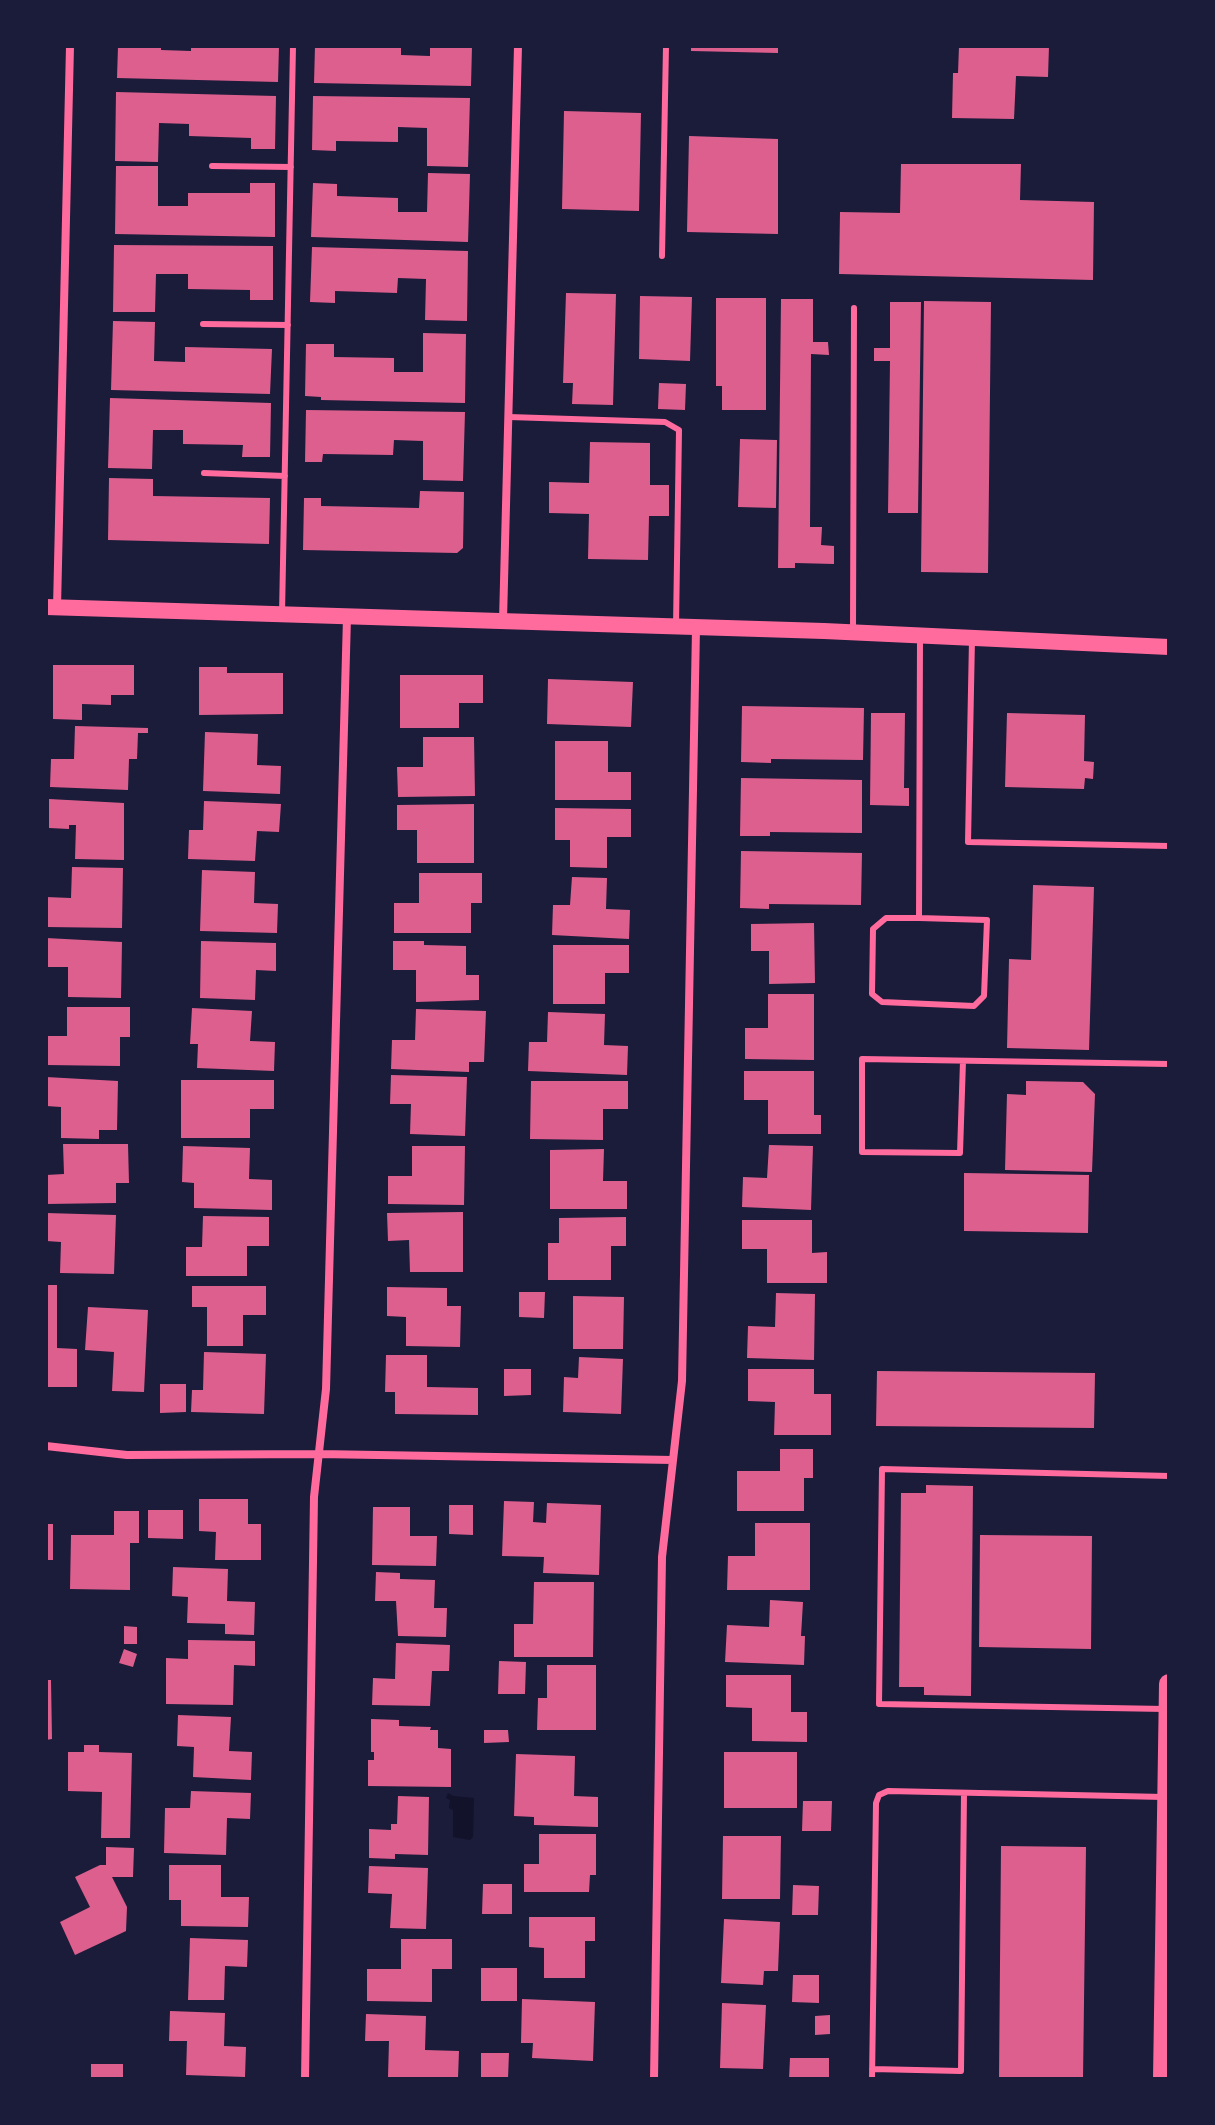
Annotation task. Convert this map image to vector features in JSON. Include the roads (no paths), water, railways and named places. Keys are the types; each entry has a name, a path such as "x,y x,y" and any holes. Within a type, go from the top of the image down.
{"main road":[{"path":"51,608 853,632 1169,647"},
{"path":"1163,2079 1169,1684"}],"street":[{"path":"51,608 70,46"},
{"path":"503,620 518,46"},
{"path":"305,2079 314,1497 326,1389 347,616"},
{"path":"654,2079 662,1557 682,1381 696,627"},
{"path":"46,1446 127,1455 319,1454 673,1460"}],"lane":[{"path":"282,614 293,46"},
{"path":"662,256 666,46"},
{"path":"212,166 291,167"},
{"path":"853,632 854,308"},
{"path":"203,324 288,325"},
{"path":"509,417 665,422 679,430 676,626"},
{"path":"204,473 285,476"},
{"path":"919,918 920,635"},
{"path":"972,638 968,842 1169,846"},
{"path":"886,918 919,918 987,920 984,996 974,1006 882,1002 872,994 873,929 886,918"},
{"path":"963,1061 960,1153 862,1152 862,1059 1169,1064"},
{"path":"1169,1476 882,1469 879,1704 1169,1709"},
{"path":"872,2079 876,1803 879,1795 888,1791 1167,1797"},
{"path":"872,2069 961,2071 964,1793"}]}
